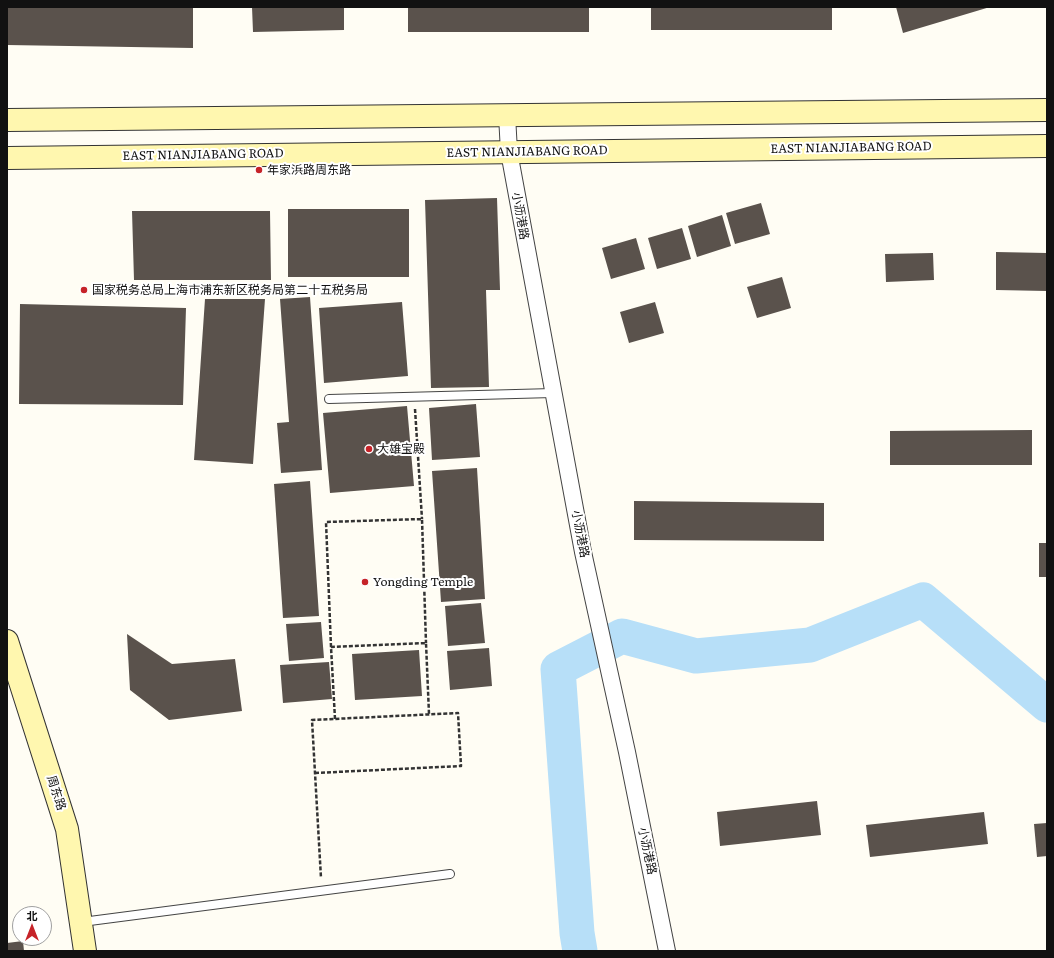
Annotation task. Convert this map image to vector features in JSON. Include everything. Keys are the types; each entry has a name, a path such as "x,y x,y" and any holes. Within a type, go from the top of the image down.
{"main road":[{"path":"7,120 1047,110"},
{"name":"EAST NIANJIABANG ROAD","path":"7,158 1047,146"},
{"name":"周东路","path":"7,640 67,829 85,951"}],"street":[{"name":"小沥港路","path":"507,115 509,152 583,552 627,752 667,951"}],"lane":[{"path":"329,399 553,393"},
{"path":"81,923 450,874"}],"path":[{"path":"415,397 422,519 429,714"},
{"path":"335,719 326,522 422,519"},
{"path":"331,647 426,644"},
{"path":"315,773 461,766 458,713 312,720 315,773 322,891"}],"building":[{"path":"7,7 193,7 193,48 7,45"},
{"path":"252,7 344,7 344,30 253,32"},
{"path":"408,7 589,7 589,32 408,32"},
{"path":"651,7 832,7 832,30 651,30"},
{"path":"896,7 990,7 903,33"},
{"path":"497,198 500,290 486,290 489,387 431,388 425,200"},
{"path":"761,203 770,234 735,244 726,213"},
{"path":"288,209 409,209 409,277 288,277"},
{"path":"132,211 270,211 271,280 134,280"},
{"path":"722,215 731,246 697,257 688,226"},
{"path":"682,228 691,259 657,269 648,238"},
{"path":"636,238 645,269 611,279 602,248"},
{"path":"996,252 1047,253 1047,291 996,290"},
{"path":"933,253 934,280 886,282 885,254"},
{"path":"782,277 791,308 757,318 747,287"},
{"path":"310,297 322,470 281,473 277,423 289,422 280,299"},
{"path":"205,299 265,299 253,464 194,460"},
{"path":"402,302 408,376 324,383 319,308"},
{"path":"655,302 664,333 629,343 620,312"},
{"path":"20,304 186,308 183,405 19,404"},
{"path":"476,404 480,457 432,460 429,408"},
{"name":"大雄宝殿","path":"407,406 414,486 330,493 323,413"},
{"path":"1032,430 1032,465 890,465 890,431"},
{"path":"477,468 485,599 441,602 432,471"},
{"path":"310,481 319,616 283,618 274,484"},
{"path":"634,501 824,503 824,541 634,540"},
{"path":"1039,543 1047,543 1047,577 1039,577"},
{"path":"481,603 485,643 448,646 445,606"},
{"path":"321,622 324,658 289,661 286,624"},
{"path":"127,634 172,664 235,659 242,711 169,720 130,690"},
{"path":"489,648 492,686 450,690 447,651"},
{"path":"419,650 422,696 355,700 352,654"},
{"path":"329,662 332,699 283,703 280,665"},
{"path":"817,801 821,835 720,846 717,812"},
{"path":"984,812 988,844 870,857 866,825"},
{"path":"1047,823 1047,856 1037,857 1034,824"},
{"path":"12,942 12,946 24,946 24,951 7,951 7,943"}],"waterway":[{"path":"580,951 577,933 558,669 622,636 696,656 810,645 923,600 1047,705"}],"place":[{"name":"年家浜路周东路","path":"259,170"},
{"name":"国家税务总局上海市浦东新区税务局第二十五税务局","path":"84,290"},
{"name":"大雄宝殿","path":"369,449"},
{"name":"Yongding Temple","path":"365,582"}]}
